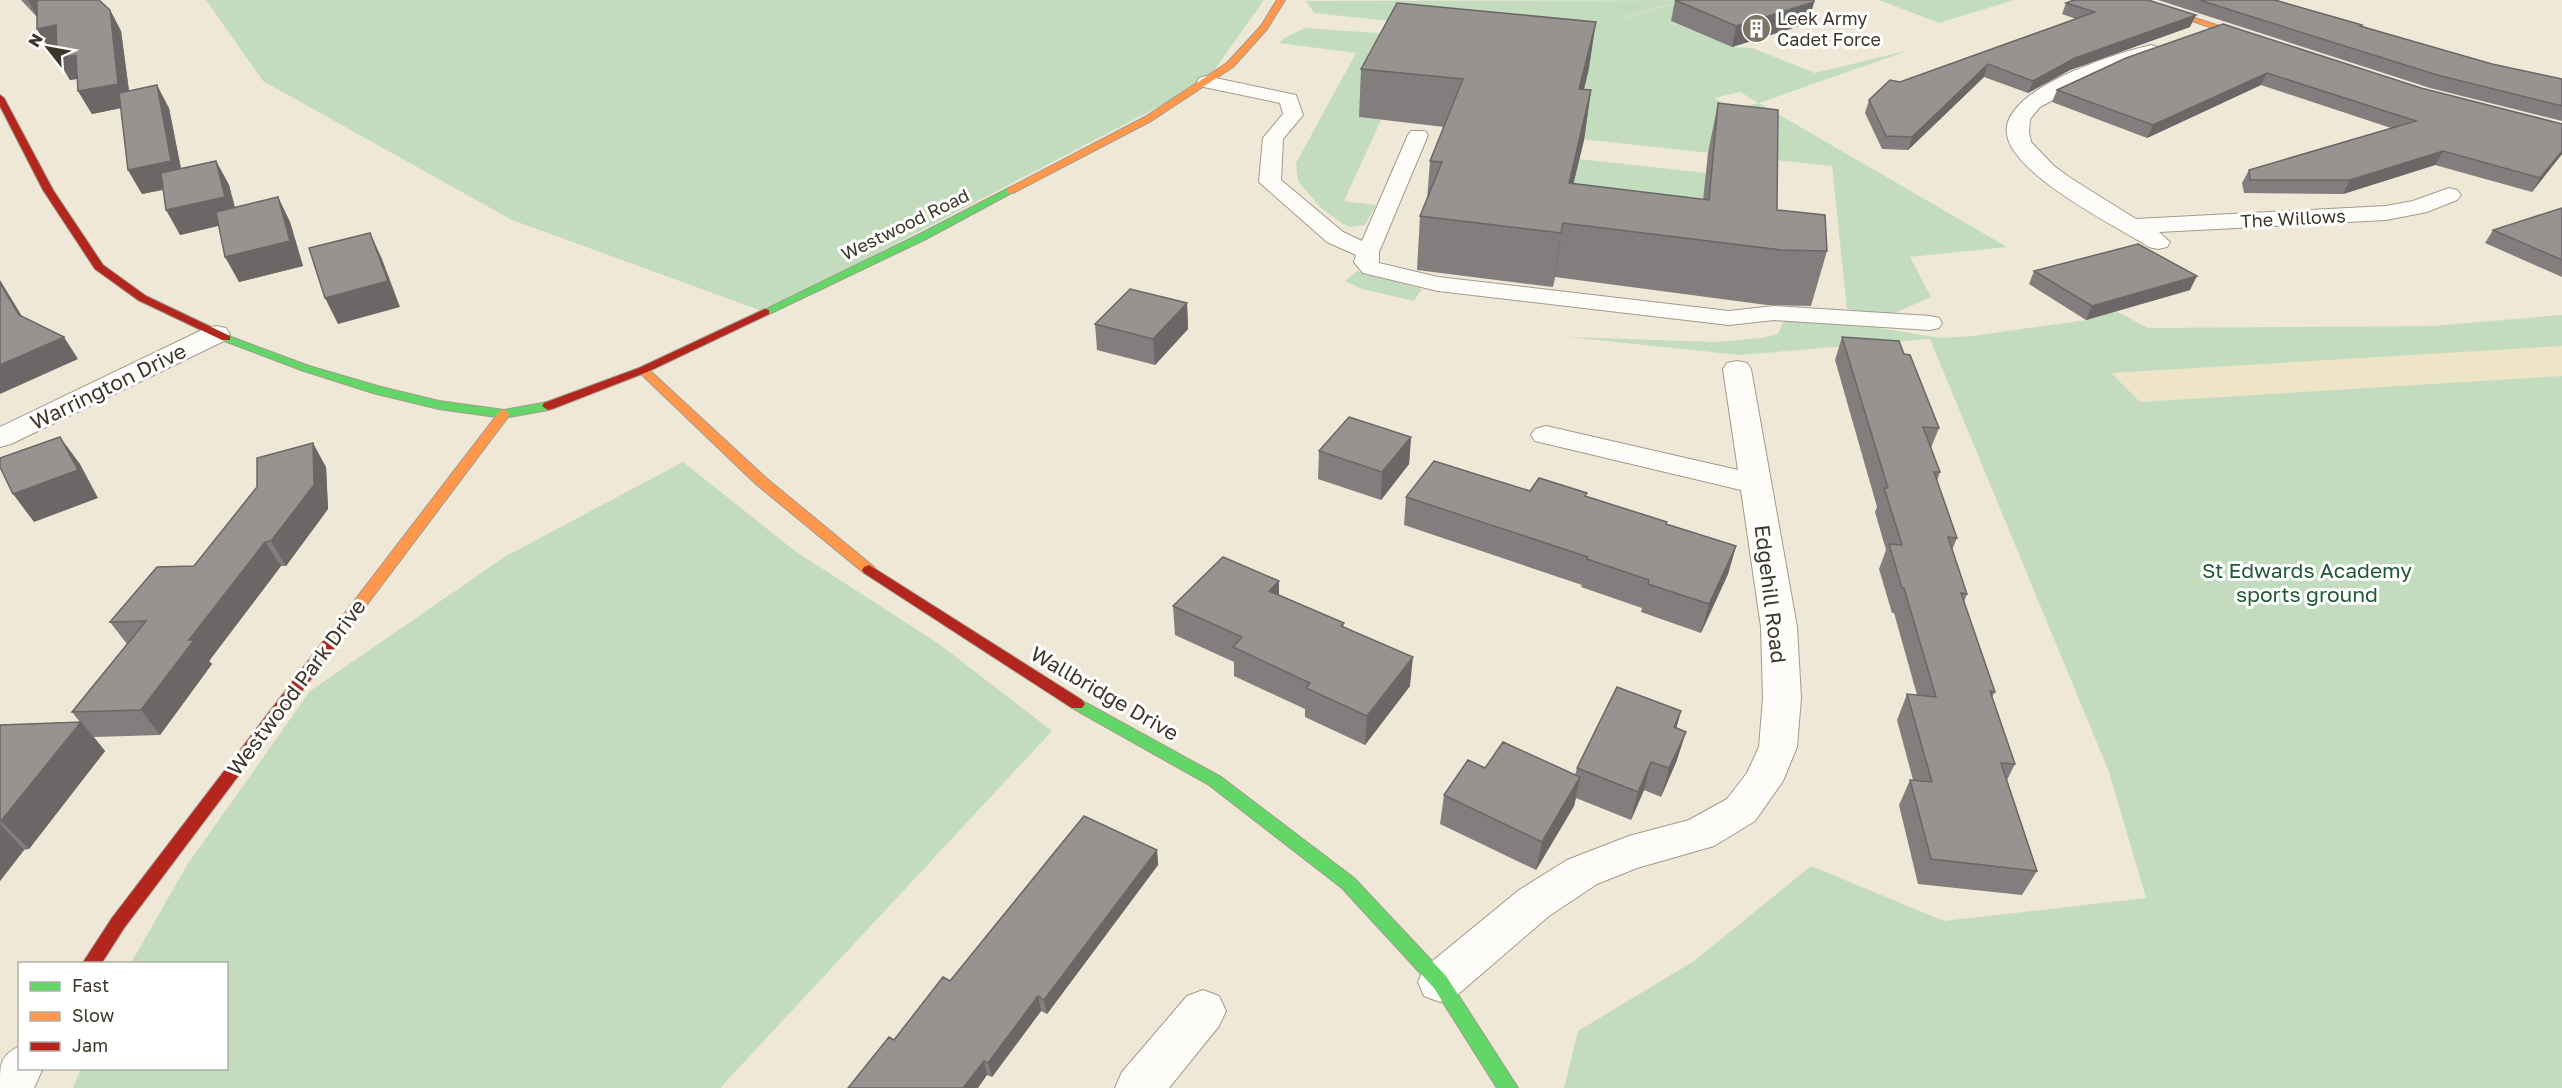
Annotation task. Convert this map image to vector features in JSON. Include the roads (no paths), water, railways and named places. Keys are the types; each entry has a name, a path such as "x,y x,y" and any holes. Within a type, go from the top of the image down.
{"street":[{"name":"Westwood Road","path":"0,98 48,190 99,267 142,298 216,334 305,368 377,390 440,405 504,414 555,405 643,370 920,238 1148,119 1230,65 1264,27 1281,0"},
{"path":"2133,0 2275,45"},
{"path":"2158,242 2052,176 2032,157 2020,141 2017,128 2023,112 2041,98 2107,66 2218,27"},
{"name":"The Willows","path":"2133,226 2386,213 2419,207 2449,195"},
{"name":"Warrington Drive","path":"0,438 216,334"},
{"name":"Edgehill Road","path":"1440,982 1534,903 1582,872 1629,853 1700,834 1741,810 1763,781 1778,747 1781,686 1779,627 1737,369"},
{"name":"Wallbridge Drive","path":"643,370 761,481 877,577 1063,695 1215,781 1348,883 1440,982 1508,1088"},
{"name":"Westwood Park Drive","path":"92,962 132,904 504,414"},
{"path":"1546,435 1756,484"},
{"path":"1139,1088 1203,1011"},
{"path":"7,1088 19,1070"}],"lane":[{"path":"1206,82 1289,99 1293,115 1273,138 1270,182 1335,237 1368,252"},
{"path":"1418,135 1368,252 1366,262 1371,268 1438,284 1729,318 1774,313 1930,324"}],"place":[{"name":"Leek Army Cadet Force","path":"1756,28"}],"park label":[{"name":"St Edwards Academy sports ground","path":"2307,582"}]}
